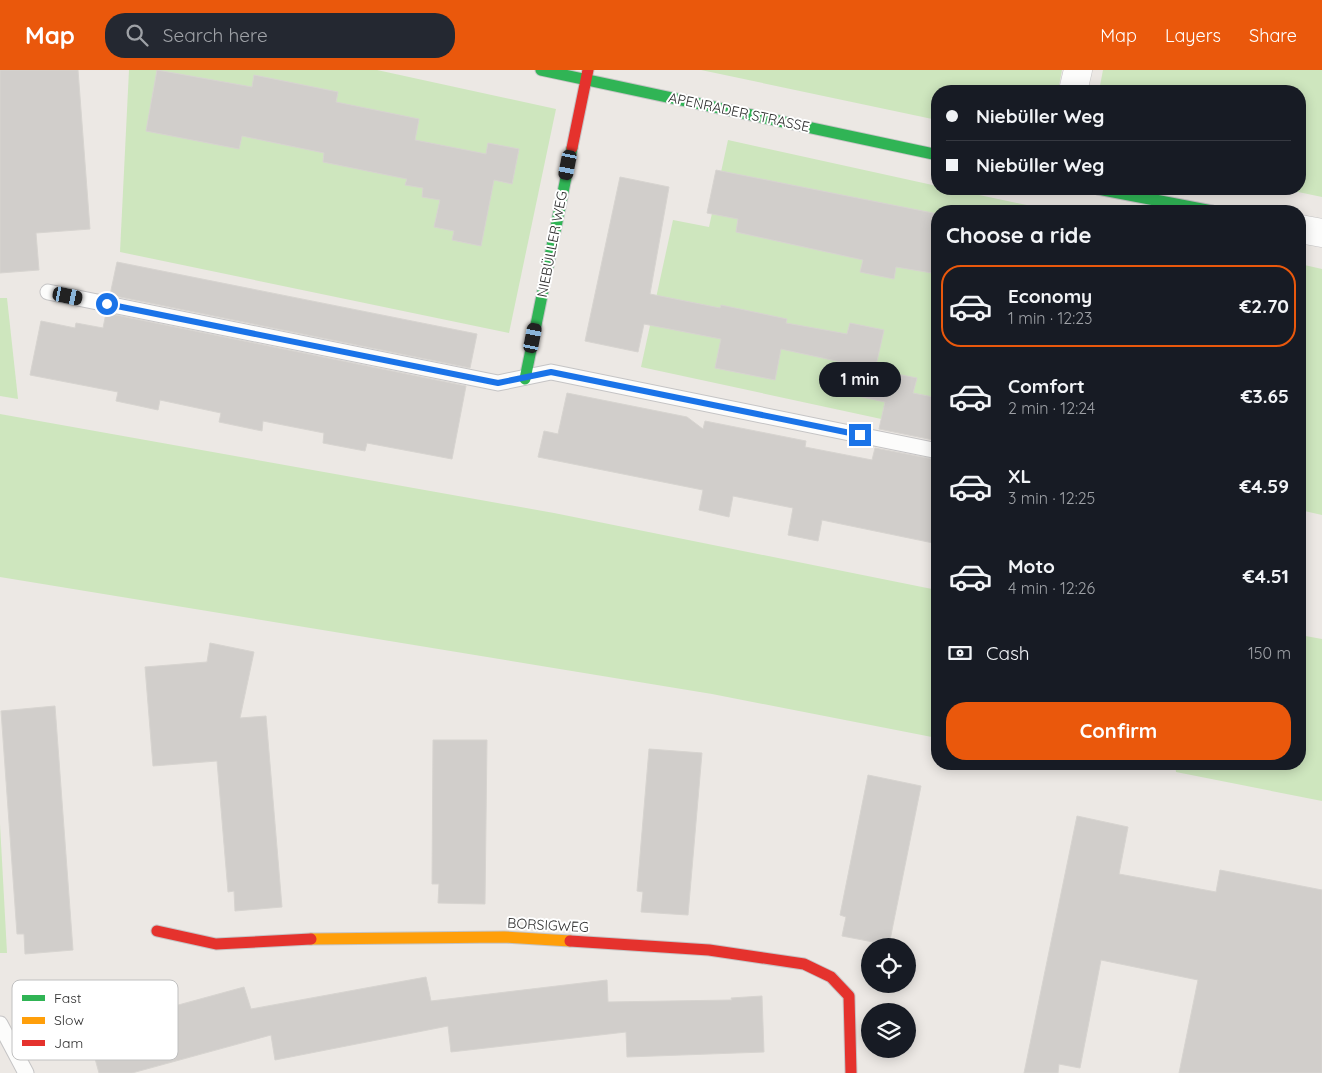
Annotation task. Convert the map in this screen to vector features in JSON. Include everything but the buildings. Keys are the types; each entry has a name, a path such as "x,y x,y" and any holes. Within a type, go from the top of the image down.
{"street":[{"name":"APENRADER STRASSE","path":"541,70 587,75 931,153"},
{"path":"1074,85 1078,70"},
{"name":"NIEBÜLLER WEG","path":"525,379 587,75"},
{"path":"1129,195 1181,205"},
{"path":"1306,230 1322,233"},
{"name":"BORSIGWEG","path":"158,931 216,944 310,939 504,937 709,950 804,964 831,977 849,996 851,1073"}],"lane":[{"path":"48,292 498,383 525,379 551,372 931,450"},
{"path":"0,1024 12,1047"},
{"path":"19,1060 26,1073"}],"green space":[{"path":"129,70 377,70 556,109 509,333 120,252"},
{"path":"701,70 1062,70 1059,85 931,85 931,119"},
{"path":"1103,70 1322,70 1322,197 1306,194 1306,85 1100,85"},
{"path":"728,140 931,185 931,195 979,195 1027,205 931,205 931,430 641,367 673,220 709,227"},
{"path":"1306,265 1322,269 1322,515 1306,511"},
{"path":"0,298 7,298 18,399 0,396"},
{"path":"0,414 554,513 931,589 931,737 712,694 0,577"},
{"path":"1306,636 1322,639 1322,801 1176,772 1176,770 1306,770"},
{"path":"0,824 7,953 0,953"}],"traffic: fast":[{"path":"541,70 931,154"},
{"path":"525,379 572,148"},
{"path":"1129,195 1181,205"}],"traffic: slow":[{"path":"311,939 504,937 570,941"}],"traffic: jam":[{"path":"572,148 588,70"},
{"path":"157,931 216,944 311,939"},
{"path":"570,941 709,950 804,964 831,977 849,996 851,1073"}],"route":[{"path":"107,304 498,383 525,379 551,372 860,435"}]}
